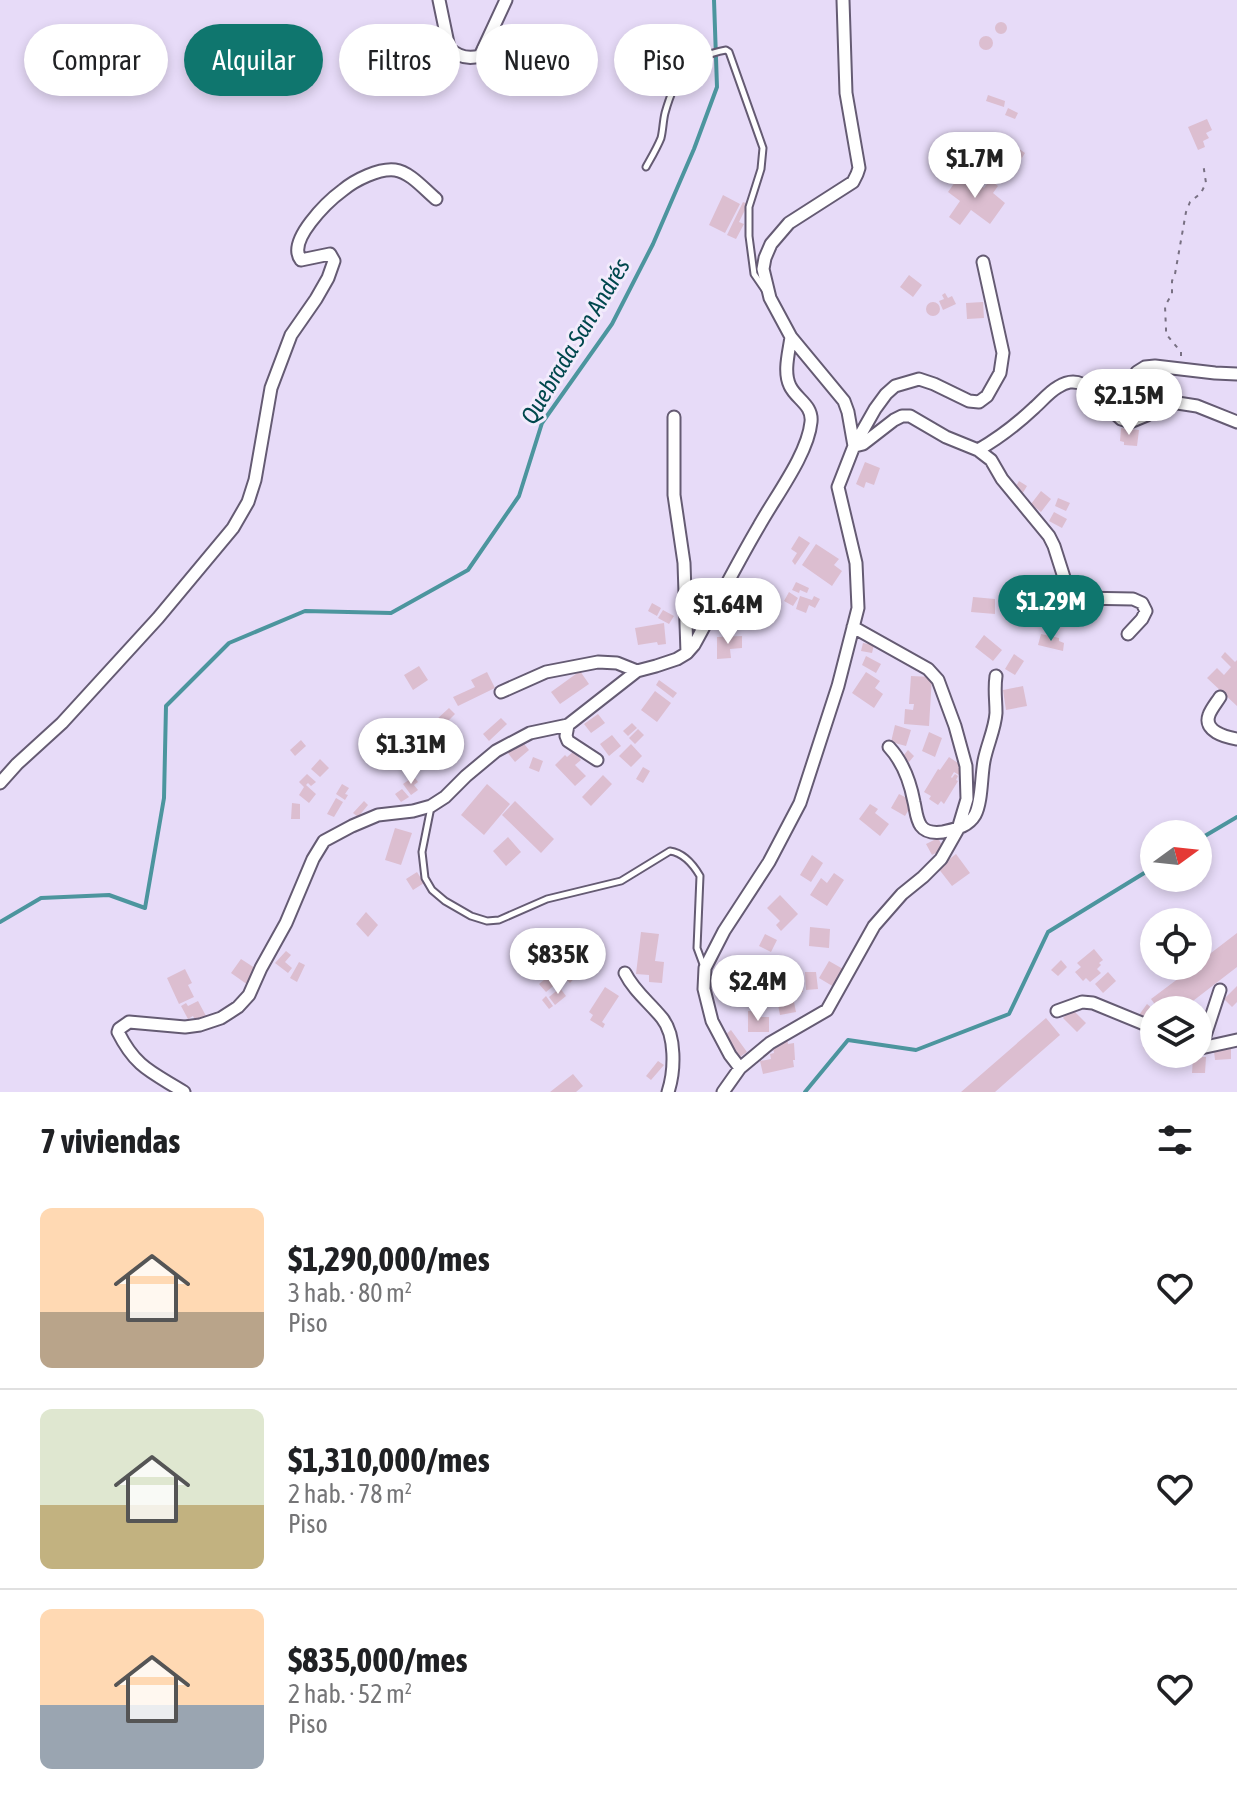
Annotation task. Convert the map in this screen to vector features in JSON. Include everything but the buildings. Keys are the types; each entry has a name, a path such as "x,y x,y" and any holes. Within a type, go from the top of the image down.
{"street":[{"path":"439,0 449,48 454,53 471,57 480,56 506,0"},
{"path":"843,0 846,93 857,153 857,174 853,182 789,223 771,244 763,269 770,298 791,337 844,401 854,446"},
{"path":"0,783 62,723 158,618 233,528 248,502 255,480 271,388 291,335 316,299 334,261 330,254 301,260 298,257 299,240 309,223 345,188 381,171 404,173 436,199"},
{"path":"740,1068 712,1021 704,989 705,968 724,931 769,862 800,803 838,686 858,608 856,563 838,487 854,446 875,409 895,386 919,379 969,401 979,402 987,396 1000,373 1003,353 983,262"},
{"path":"184,1092 147,1071 131,1054 119,1029 129,1022 173,1028 194,1026 221,1018 238,1007 249,995 324,841 378,815 431,806 496,751 530,733 568,725 637,671 687,653 694,645 758,526 798,460 811,426 809,409 790,388 788,381 791,337"},
{"path":"1237,374 1155,366 1137,372 1134,382 1158,400 1197,406 1237,422"},
{"path":"978,450 1001,436 1065,383 1082,384 1121,419 1130,422 1147,415 1158,400"},
{"path":"854,446 863,444 902,416 910,416 946,437 978,450 991,460 1002,479 1049,536 1068,590 1073,595 1079,598 1133,599 1142,603 1146,611 1128,634"},
{"path":"674,417 674,495 684,563 687,653"},
{"path":"723,1092 740,1068 770,1043 827,1010 874,926 902,894 941,859 958,829 967,799 966,766 938,680 928,669 901,652 853,627"},
{"path":"501,692 546,672 598,662 617,663 637,671"},
{"path":"889,747 906,771 921,826 934,833 958,829 974,818 979,805 984,761 996,715 996,676"},
{"path":"1220,697 1207,721 1213,731 1237,739"},
{"path":"568,725 568,741 597,760"},
{"path":"625,973 630,984 667,1026 674,1066 668,1092"},
{"path":"1212,1013 1220,990"},
{"path":"1057,1011 1082,1002 1093,1003 1140,1022"},
{"path":"1212,1045 1237,1040"}],"lane":[{"path":"646,167 660,139 675,82 694,62 726,50 733,59 763,148 761,169 749,207 749,236 754,274 770,298"},
{"path":"431,806 422,852 425,878 432,890 445,901 487,921 499,920 547,899 621,881 670,851 683,855 695,866 700,876 697,948 705,968"}],"path":[{"path":"1179,370 1181,352 1166,334 1165,306 1172,294 1186,212 1206,183 1203,163"}],"waterway":[{"name":"Quebrada San Andrés","path":"0,922 41,898 109,895 145,908 164,798 166,706 229,643 305,611 391,613 468,570 519,496 542,423 612,324 653,244 717,87 714,0"},
{"path":"1212,832 1237,817"},
{"path":"805,1092 848,1040 916,1050 1009,1014 1048,932 1140,876"}]}
